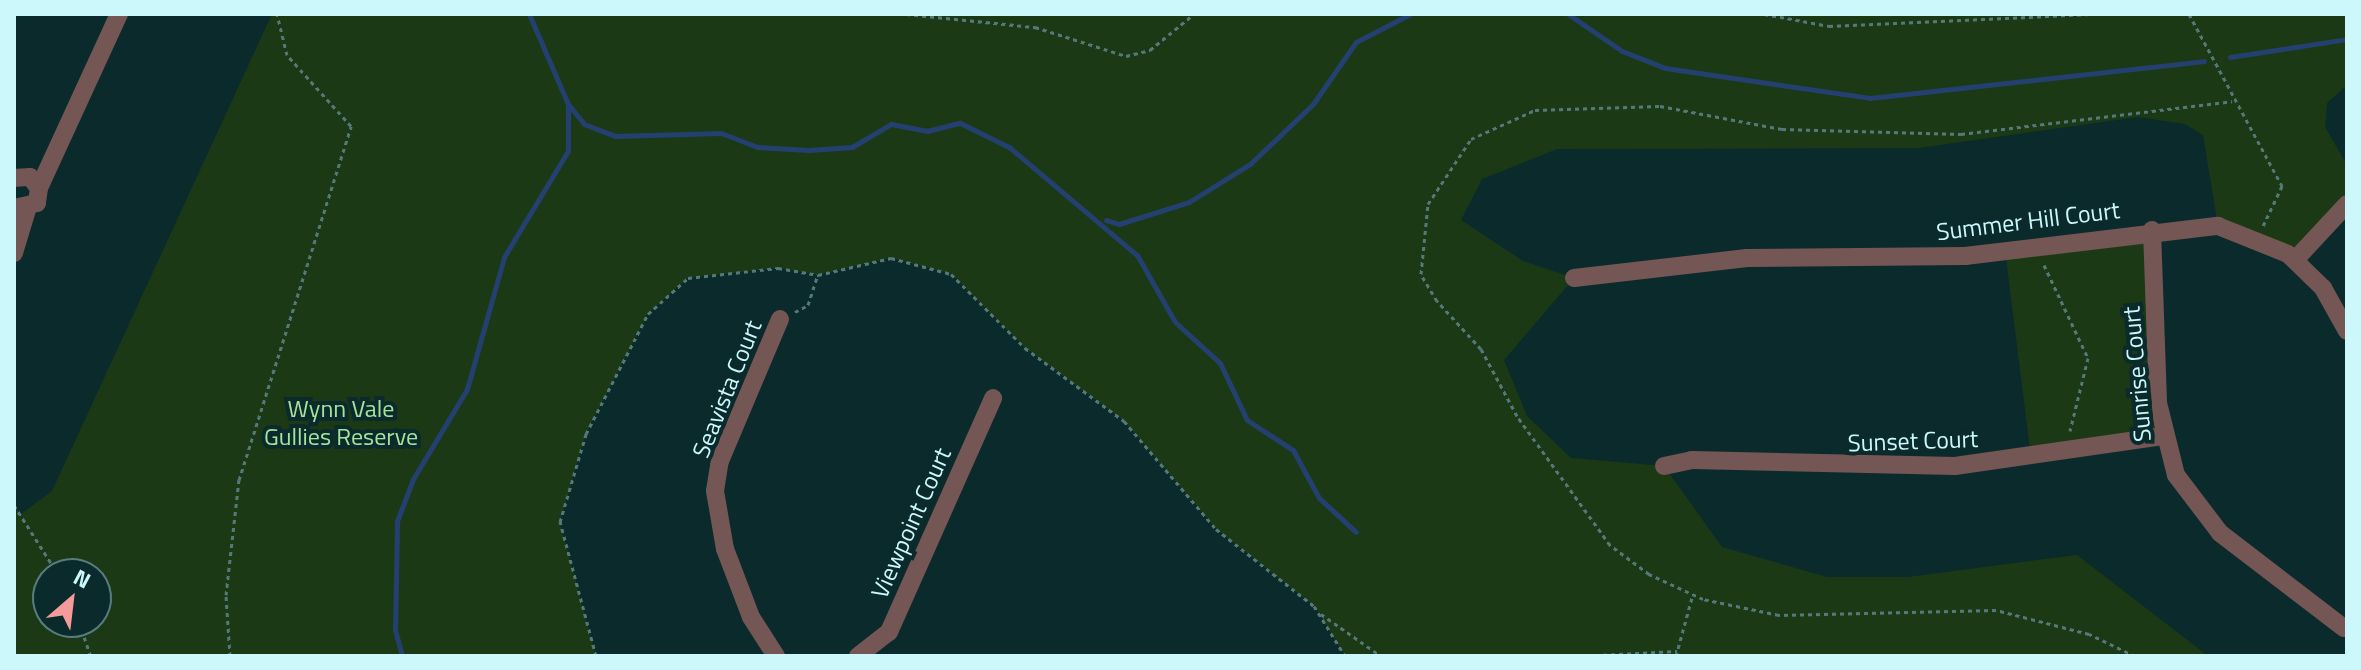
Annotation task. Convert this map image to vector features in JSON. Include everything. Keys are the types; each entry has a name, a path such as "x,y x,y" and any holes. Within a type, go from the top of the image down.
{"street":[{"path":"14,253 21,209 39,188 119,14"},
{"path":"14,178 30,177 39,188"},
{"path":"2295,260 2347,204"},
{"name":"Summer Hill Court","path":"1574,278 1747,258 1965,256 2152,230 2218,226 2258,237 2295,260 2323,288 2347,331"},
{"name":"Sunrise Court","path":"2152,230 2163,436 2176,475 2220,533 2344,628"},
{"name":"Seavista Court","path":"776,656 751,617 725,549 715,491 720,461 780,319"},
{"name":"Viewpoint Court","path":"858,656 889,632 993,398"},
{"name":"Sunset Court","path":"1664,466 1692,460 1931,467 2065,452 2163,436"}],"path":[{"path":"230,656 226,595 239,480 351,126 287,55 277,14"},
{"path":"906,14 1035,27 1126,56 1150,50 1194,14"},
{"path":"1764,14 1829,26 2097,14"},
{"path":"2079,14 2085,16"},
{"path":"2189,14 2211,44 2232,101 2259,132 2282,186 2258,237"},
{"path":"2135,656 2089,634 1996,610 1779,615 1693,594 1610,545 1517,416 1481,349 1421,274 1428,204 1471,139 1535,110 1660,106 1782,129 1961,134 2232,101"},
{"path":"2043,245 2061,311 2082,336 2088,358 2065,452"},
{"path":"596,656 560,522 569,477 628,341 688,278 778,268 818,275 891,258 951,274 1025,348 1124,421 1216,529 1318,612 1381,656"},
{"path":"780,319 808,305 818,275"},
{"path":"14,505 48,558"},
{"path":"1579,656 1677,653 1693,594"},
{"path":"1318,612 1345,656"}],"green space":[{"name":"Wynn Vale Gullies Reserve","path":"272,14 2347,14 2347,85 2327,103 2325,127 2347,165 2347,204 2295,260 2218,226 2203,135 2185,124 2138,117 1918,148 1557,149 1482,179 1461,220 1523,261 1574,278 1504,360 1527,416 1571,458 1664,466 1722,547 1827,577 1908,577 2077,555 2208,656 1345,656 1314,606 1216,529 1124,421 1025,348 951,274 891,258 818,275 778,268 688,278 648,314 586,434 560,522 596,656 14,656 14,505 21,514 52,491"},
{"path":"2152,230 2163,436 2031,457 2005,250"}],"waterway":[{"path":"529,14 568,104 584,124 615,136 721,133 757,147 809,150 852,147 891,124 927,131 960,123 1009,147 1137,255 1175,322 1220,363 1247,420 1293,450 1319,498 1356,532"},
{"path":"1106,220 1119,224 1189,202 1250,164 1313,104 1356,42 1410,14"},
{"path":"1568,14 1622,51 1665,68 1870,98 2204,61"},
{"path":"2230,57 2347,39"},
{"path":"402,656 395,630 397,521 413,479 467,389 504,257 568,151 568,104"}]}
